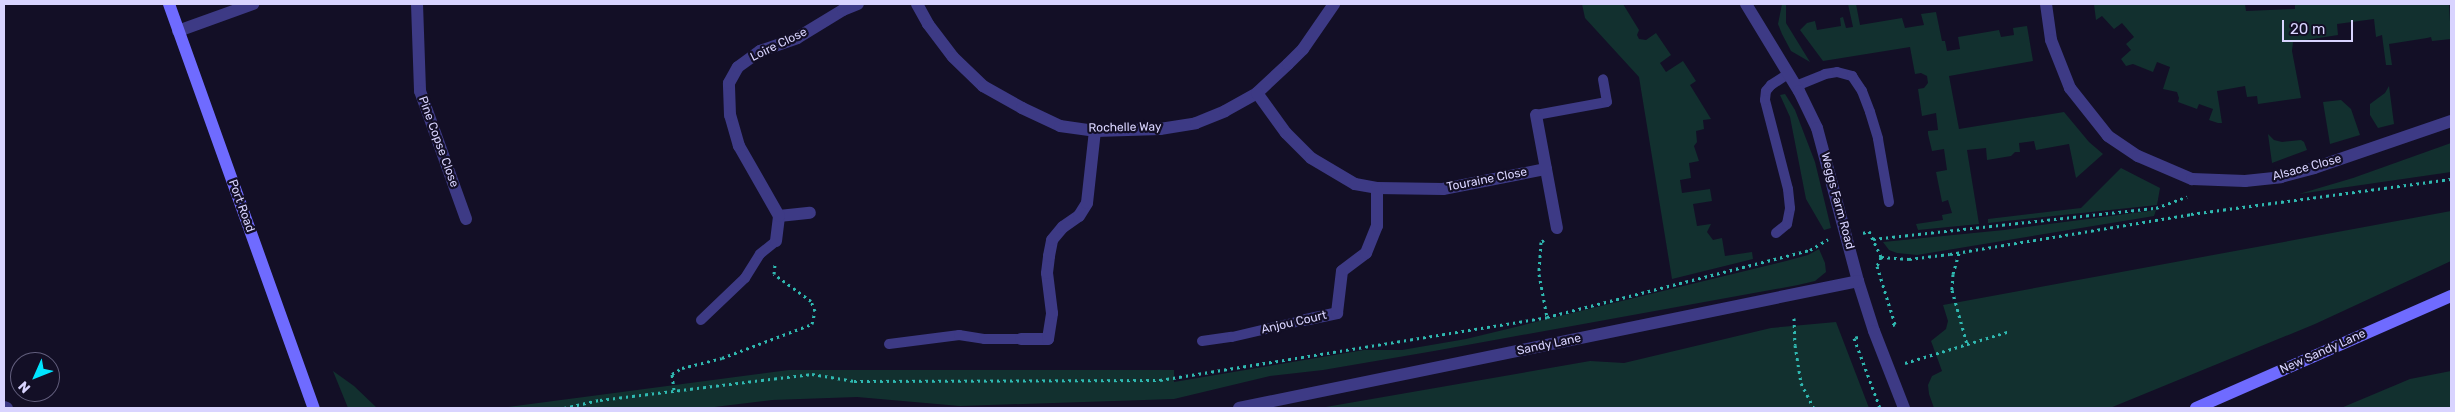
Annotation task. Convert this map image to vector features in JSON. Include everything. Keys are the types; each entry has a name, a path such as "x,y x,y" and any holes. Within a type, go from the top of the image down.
{"street":[{"name":"Port Road","path":"169,4 311,407"},
{"path":"178,31 254,4"},
{"name":"Pine Copse Close","path":"417,4 420,91 466,219"},
{"name":"Loire Close","path":"778,216 739,146 730,116 729,83 738,67 760,52 797,38 843,10 858,4"},
{"name":"Rochelle Way","path":"917,4 928,24 953,58 983,86 1022,108 1060,126 1095,131 1160,128 1196,123 1257,93 1303,49 1334,4"},
{"name":"Weggs Farm Road","path":"1746,4 1796,86 1817,128 1858,281 1904,408"},
{"name":"Alsace Close","path":"2046,4 2051,40 2070,88 2108,136 2138,156 2192,179 2245,181 2281,177 2314,168 2451,122"},
{"name":"Touraine Close","path":"1257,93 1286,133 1311,158 1355,184 1377,188 1443,189 1546,169"},
{"path":"1536,115 1557,228"},
{"path":"1021,339 1048,338 1052,313 1047,273 1052,240 1063,227 1079,216 1087,203 1095,131"},
{"name":"Anjou Court","path":"1306,320 1337,313 1342,271 1366,254 1377,226 1377,188"},
{"path":"776,241 778,216 810,213"},
{"name":"Sandy Lane","path":"1238,408 1858,281"},
{"name":"New Sandy Lane","path":"2196,408 2451,296"}],"lane":[{"path":"1796,86 1825,74 1837,72 1852,76 1862,91 1878,139 1889,202"},
{"path":"1776,233 1787,224 1790,208 1788,189 1765,100 1766,92 1771,85 1788,74"},
{"path":"1536,115 1607,102 1603,80"},
{"path":"701,320 745,278 760,254 776,241"},
{"name":"Anjou Court","path":"1202,341 1232,337 1306,320"},
{"path":"890,344 959,335 1021,339"}],"path":[{"path":"1895,324 1877,266 1881,257 1909,259 1959,253 2191,214 2451,179"},
{"path":"1874,239 2156,208 2191,195"},
{"path":"1547,317 1539,274 1541,242 1557,228"},
{"path":"674,390 672,374 682,368 722,358 812,324 815,311 811,301 774,274 776,241"},
{"path":"1959,253 1953,274 1952,290 1967,344"},
{"path":"1794,318 1795,345 1801,383 1814,408"},
{"path":"1888,368 1937,355 2007,332"},
{"path":"1854,338 1880,408"}],"green space":[{"path":"1582,4 1623,4 1639,30 1637,35 1639,39 1646,40 1656,33 1671,55 1660,63 1666,72 1683,61 1696,81 1690,85 1711,119 1703,120 1704,129 1696,131 1697,142 1694,146 1699,161 1689,163 1691,178 1680,180 1682,193 1710,189 1712,201 1693,204 1697,226 1711,224 1707,232 1713,240 1722,238 1725,256 1752,252 1753,259 1672,279 1639,77 1585,18"},
{"path":"1782,4 1786,4 1786,23 1810,62 1791,51 1782,34 1778,24"},
{"path":"1848,4 1856,4 1860,25 1902,18 1905,28 1924,25 1921,14 1936,12 1942,41 1945,41 1947,51 1960,49 1958,37 1999,30 2001,37 2014,35 2013,28 2027,26 2033,61 1949,76 1959,129 2064,112 2089,142 2103,154 2076,178 2069,144 2036,150 2034,141 2019,143 2020,152 2015,152 2011,156 1987,160 1986,148 1967,150 1979,224 1918,230 1916,224 1943,220 1942,215 1952,213 1948,200 1942,202 1936,172 1947,170 1944,149 1932,151 1928,134 1928,131 1938,130 1936,113 1922,116 1918,89 1924,88 1928,83 1927,76 1921,73 1915,74 1910,47 1823,61 1800,30 1807,23 1815,21 1817,30 1841,26 1840,18 1843,17 1846,28 1853,27"},
{"path":"2094,4 2245,4 2246,11 2295,9 2295,4 2449,4 2451,39 2432,41 2431,37 2389,44 2392,65 2386,65 2382,35 2376,37 2374,19 2337,24 2338,35 2293,42 2292,51 2301,98 2258,104 2257,96 2247,97 2245,86 2217,91 2222,123 2218,123 2209,120 2213,109 2199,104 2197,109 2178,102 2177,92 2163,89 2170,67 2157,62 2153,72 2133,64 2126,66 2121,59 2131,50 2126,44 2134,37 2122,23 2114,29 2102,16 2096,20"},
{"path":"2389,86 2394,124 2378,128 2370,115 2370,104 2385,93"},
{"path":"1785,94 1795,110 1815,162 1831,228 1824,230 1806,199 1790,117 1780,95"},
{"path":"2341,100 2351,109 2360,135 2330,144 2323,102"},
{"path":"2268,134 2274,140 2282,142 2301,140 2304,142 2307,150 2272,163"},
{"path":"2451,143 2451,172 2299,194 2353,178"},
{"path":"2121,168 2160,188 2157,205 1988,223 1988,219 2081,208"},
{"path":"2156,210 2154,216 1917,255 1897,253 1889,250 1883,242 2004,230"},
{"path":"2451,211 2451,261 2315,324 2110,408 1934,408 1928,385 1932,376 1942,371 1931,341 1946,329 1948,321 1943,305"},
{"path":"1819,249 1825,263 1826,272 1815,281 1798,285 1434,351 1323,370 1270,376 1174,399 960,406 857,397 772,400 706,408 500,408 789,370 1174,370 1174,382 1364,350 1402,350 1466,339 1786,261 1808,255"},
{"path":"1836,322 1869,408 1320,408 1590,361 1624,363 1771,328"},
{"path":"333,371 354,386 377,408 348,408"},
{"path":"2451,371 2451,408 2341,408 2410,379"}]}
